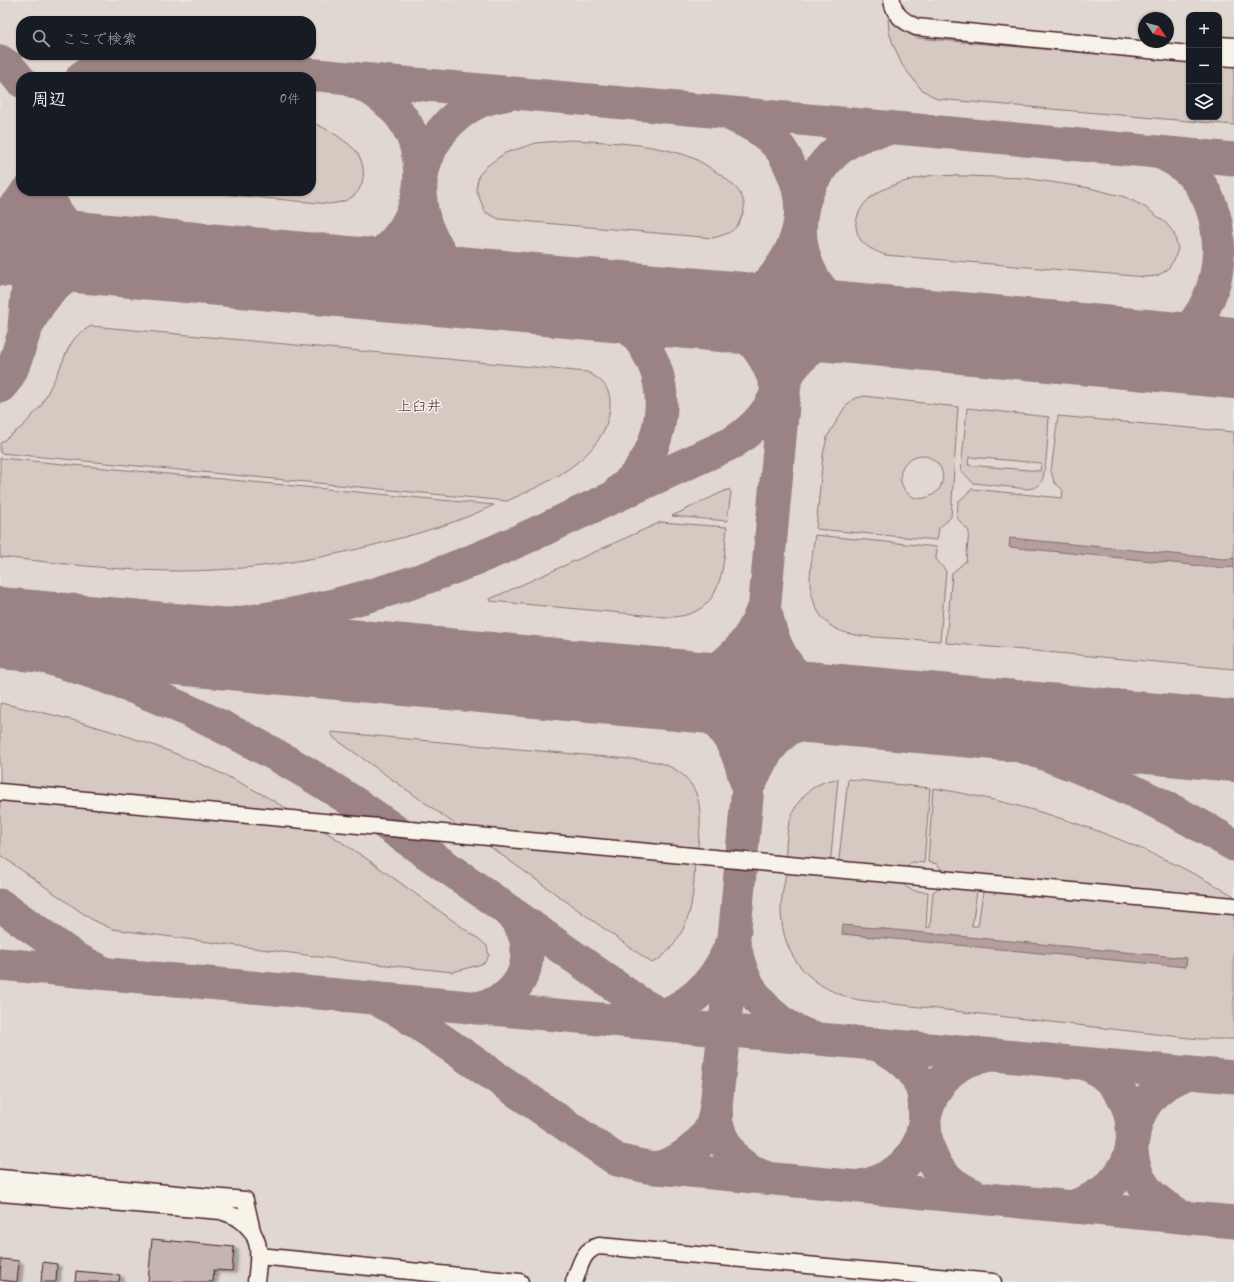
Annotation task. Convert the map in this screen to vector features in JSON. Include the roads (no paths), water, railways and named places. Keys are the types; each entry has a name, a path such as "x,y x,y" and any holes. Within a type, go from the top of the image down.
{"lane":[{"path":"892,0 895,10 900,18 916,27 1186,54"},
{"path":"900,0 901,5 908,15 915,18 1138,38"},
{"path":"1174,42 1186,43"},
{"path":"1222,45 1234,46"},
{"path":"1222,57 1234,58"},
{"path":"0,792 1234,906"},
{"path":"0,1178 245,1200 251,1230"},
{"path":"0,1185 236,1208 258,1242 258,1268"},
{"path":"0,1193 221,1211 238,1218 251,1230"},
{"path":"574,1282 584,1255 589,1250 599,1246 993,1282"},
{"path":"585,1282 592,1257 597,1254 604,1253 896,1282"},
{"path":"258,1268 425,1282"},
{"path":"258,1268 520,1282"}],"district":[{"name":"上臼井","path":"419,407"}]}
